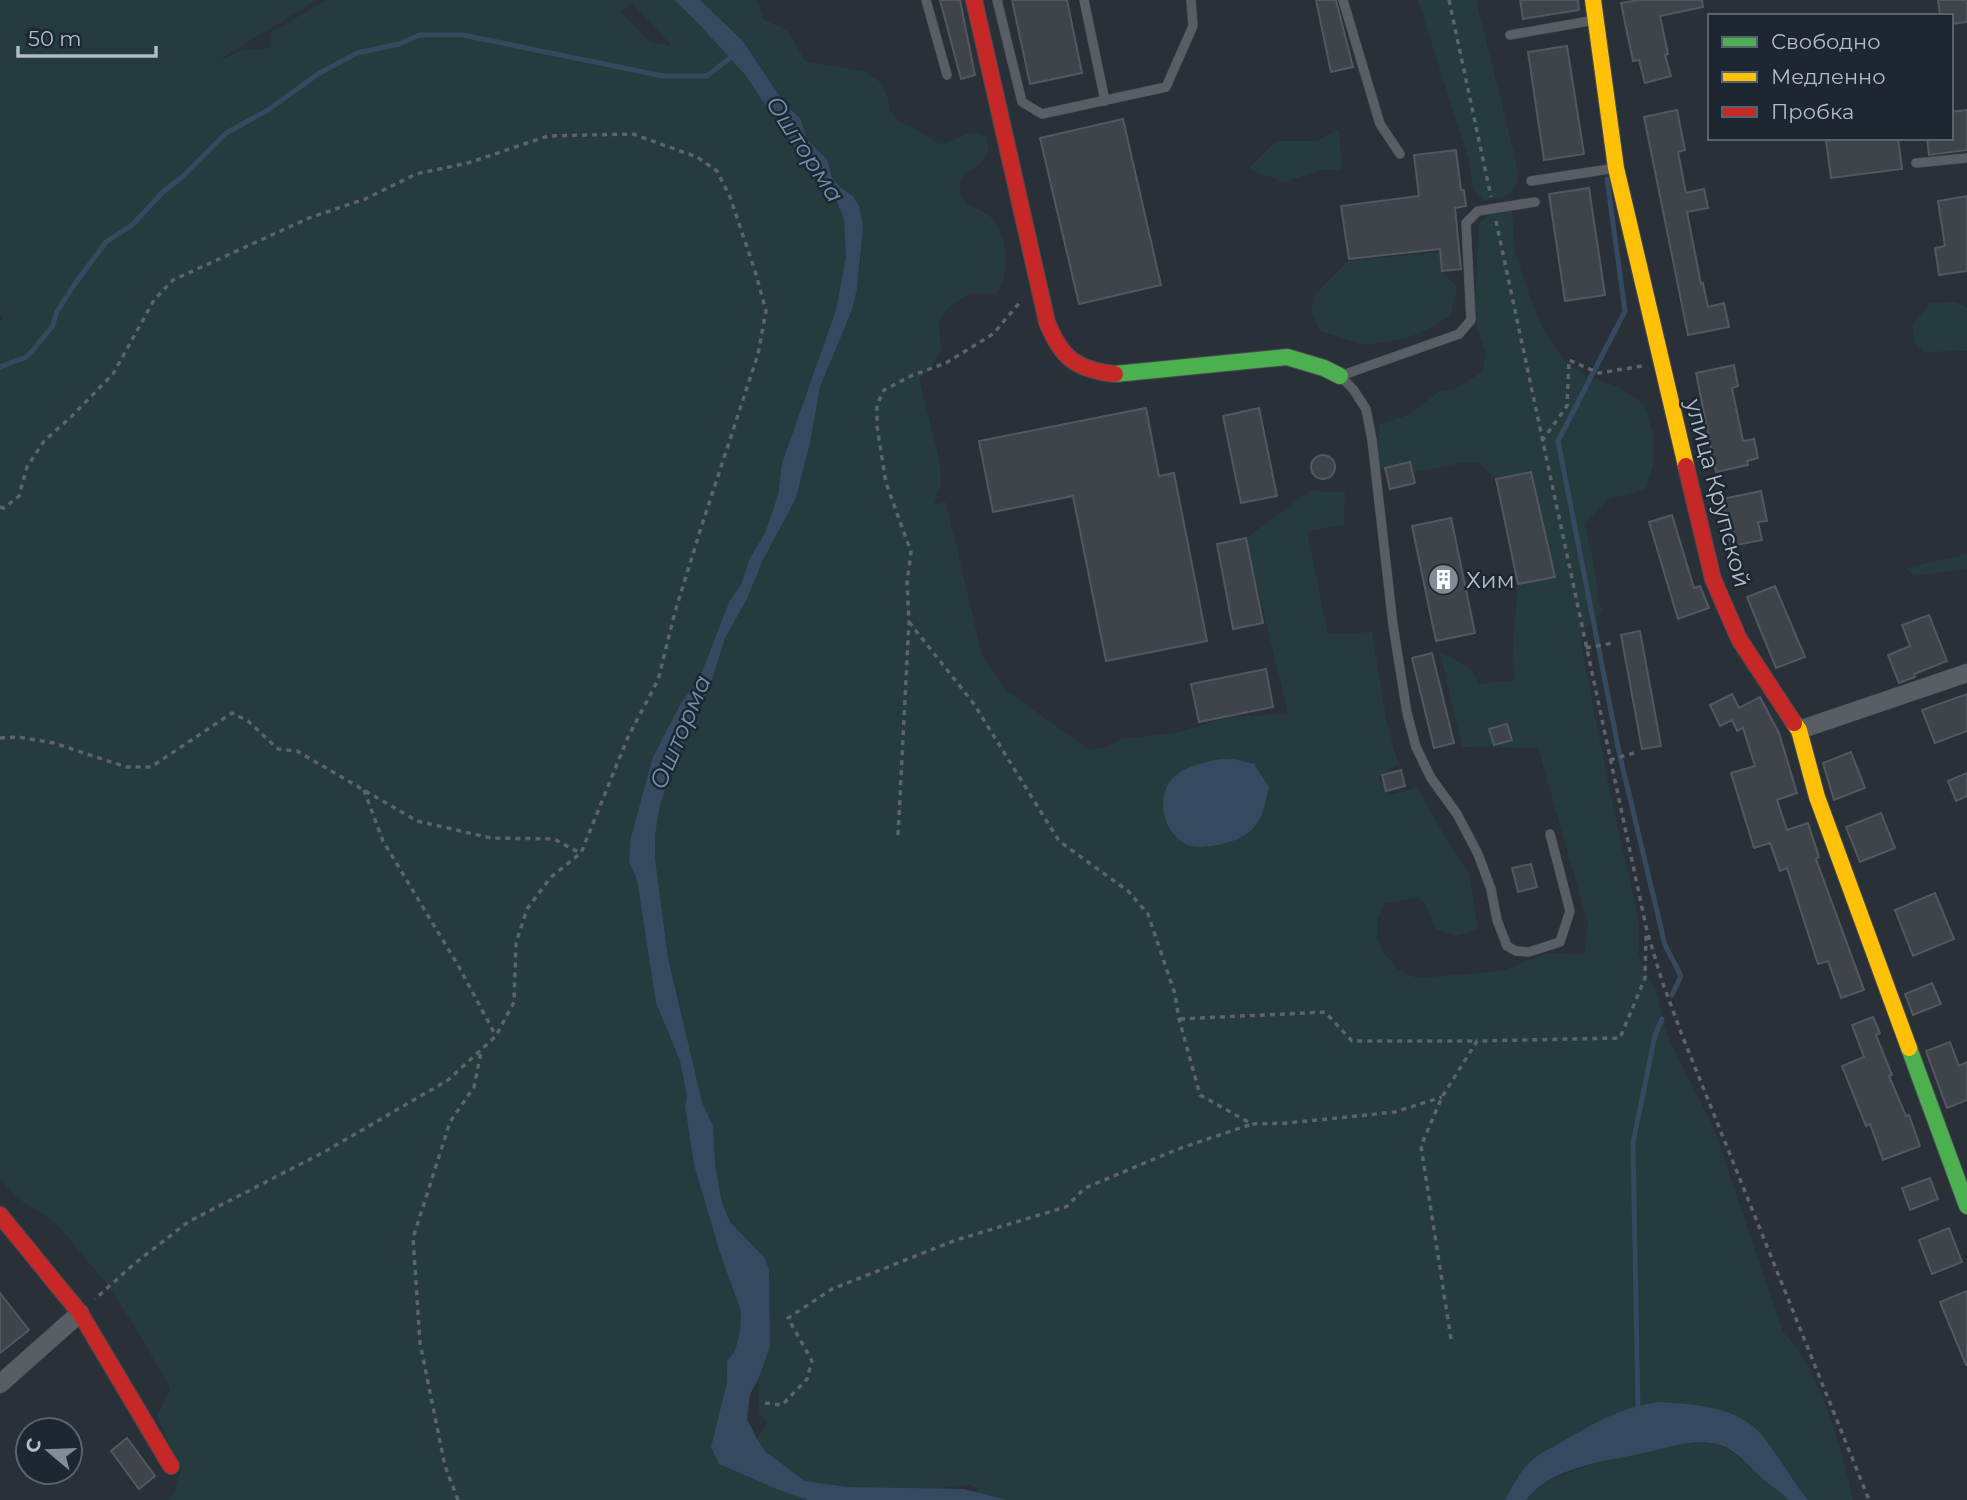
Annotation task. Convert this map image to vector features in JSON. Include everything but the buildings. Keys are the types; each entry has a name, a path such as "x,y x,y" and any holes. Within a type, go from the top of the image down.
{"street":[{"path":"974,0 1036,276 1051,337 1060,351 1089,371 1119,374 1287,358 1324,368 1340,376"},
{"name":"улица Крупской","path":"1593,0 1616,168 1713,579 1740,639 1799,730 1817,797 1967,1206"},
{"path":"1799,730 1967,673"},
{"path":"0,1215 80,1313 171,1466"},
{"path":"0,1384 80,1313"}],"lane":[{"path":"926,0 947,75"},
{"path":"997,0 1022,102 1042,114 1166,88 1193,26 1191,0"},
{"path":"1084,0 1105,101"},
{"path":"1343,0 1380,124 1400,154"},
{"path":"1510,35 1595,19"},
{"path":"1916,163 1967,158"},
{"path":"1531,181 1616,168"},
{"path":"1535,202 1478,211 1466,223 1471,320 1459,334 1340,376 1353,389 1366,410 1372,440 1393,625 1407,713 1416,747 1431,778 1457,814 1471,840 1491,889 1502,937 1507,946 1516,951 1529,952 1560,942 1567,926 1570,911 1550,834"}],"path":[{"path":"1449,0 1647,931 1682,1035 1869,1500"},
{"path":"0,507 5,508 19,496 27,467 44,440 113,374 154,300 173,280 309,218 365,199 416,174 468,163 548,136 633,134 697,157 717,171 730,197 766,311 758,354 675,612 658,680 628,737 580,853 551,877 527,909 516,943 514,1002 496,1037 448,1080 326,1152 188,1222 134,1264 80,1313"},
{"path":"898,835 909,622 907,583 911,552 886,483 877,426 877,405 884,390 913,375 946,363 993,334 1019,304 1036,276"},
{"path":"1542,441 1567,406 1569,360 1599,373 1662,362"},
{"path":"909,622 974,704 1059,841 1128,891 1148,914 1175,995 1200,1095 1252,1124"},
{"path":"1586,648 1613,643"},
{"path":"0,738 18,737 54,743 126,767 151,767 232,713 248,721 278,749 297,751 417,821 491,838 554,839 580,853"},
{"path":"1610,760 1634,754"},
{"path":"363,788 383,841 459,967 496,1037"},
{"path":"1179,1019 1325,1012 1352,1041 1620,1038 1645,978 1647,931"},
{"path":"1451,1339 1421,1146 1441,1097 1477,1041"},
{"path":"458,1500 445,1466 420,1343 413,1238 450,1122 474,1087 482,1051"},
{"path":"765,1403 782,1405 807,1379 812,1361 788,1318 832,1289 956,1240 1066,1206 1085,1188 1178,1150 1252,1124 1395,1112 1441,1097"}],"green space":[{"path":"0,0 317,0 217,61 243,50 269,48 272,32 326,0 674,0 736,65 802,160 835,199 842,212 846,231 841,288 836,310 782,463 778,495 765,533 750,558 741,584 730,600 630,841 629,861 637,880 656,1003 680,1061 687,1097 685,1106 694,1165 721,1256 741,1311 740,1331 735,1351 727,1361 727,1382 711,1447 719,1464 768,1485 787,1469 766,1452 757,1439 767,1423 759,1412 758,1380 770,1347 769,1270 765,1258 730,1222 722,1203 715,1164 713,1126 702,1103 668,958 655,858 655,835 660,805 673,767 711,683 725,638 796,498 820,387 852,310 861,258 853,196 832,177 827,159 806,140 800,118 785,104 743,41 700,0 757,0 764,20 787,30 806,62 864,71 880,82 888,98 890,110 898,122 912,126 939,144 969,133 987,137 989,148 981,163 963,177 960,185 961,193 968,204 991,217 999,230 1006,258 1004,278 996,294 971,293 952,304 939,320 941,352 929,371 919,379 940,462 941,484 934,505 946,502 982,655 1006,690 1090,750 1107,747 1122,739 1179,732 1229,717 1288,714 1246,538 1310,491 1345,492 1344,524 1307,532 1328,634 1372,632 1386,717 1398,764 1378,778 1390,795 1417,787 1469,874 1478,930 1456,936 1434,928 1426,904 1418,897 1385,904 1377,920 1377,937 1382,950 1398,970 1417,978 1502,971 1547,953 1584,955 1588,924 1538,748 1462,747 1440,652 1470,668 1480,684 1516,680 1512,659 1518,584 1555,576 1531,473 1496,479 1479,463 1466,462 1412,473 1410,462 1380,468 1375,455 1380,424 1408,415 1440,391 1455,389 1482,372 1486,354 1477,328 1475,304 1479,224 1489,214 1512,211 1515,252 1543,329 1563,359 1585,375 1616,386 1644,404 1654,436 1653,465 1646,489 1609,499 1585,524 1596,574 1598,602 1603,611 1588,625 1580,639 1638,917 1639,956 1658,996 1671,1044 1713,1126 1783,1332 1796,1346 1818,1387 1843,1458 1853,1500 1808,1500 1756,1429 1601,1421 1534,1458 1517,1477 1505,1500 974,1500 978,1489 970,1484 864,1500 167,1500 173,1495 181,1469 157,1417 170,1389 142,1338 109,1287 56,1223 23,1202 0,1180 0,321 4,315 0,316","holes":["632,3 672,46 649,41 621,12"]},
{"path":"1418,0 1476,0 1518,170 1517,184 1510,195 1484,201 1473,190 1469,161"},
{"path":"1339,129 1342,170 1321,170 1284,182 1248,169 1276,141 1316,141"},
{"path":"1440,252 1442,271 1457,287 1451,315 1427,330 1407,338 1364,345 1320,331 1311,311 1316,293 1348,261"},
{"path":"1956,302 1967,308 1967,351 1924,352 1915,343 1912,325 1930,303"},
{"path":"1967,554 1967,569 1914,576 1906,568"},
{"path":"1700,1442 1719,1444 1740,1457 1788,1500 1526,1500 1550,1480 1589,1465 1668,1446"}],"water":[{"name":"Ошторма","path":"674,0 700,0 743,41 785,104 800,118 807,140 827,159 832,177 853,196 859,206 863,227 857,289 852,310 820,387 796,498 725,638 711,683 673,767 660,805 655,835 655,858 668,958 702,1102 713,1126 715,1164 722,1203 730,1222 765,1258 769,1270 770,1347 750,1394 747,1419 766,1452 805,1481 847,1487 964,1489 1007,1500 808,1500 719,1464 711,1447 727,1382 727,1361 735,1351 740,1331 741,1311 721,1256 694,1165 685,1106 687,1097 680,1061 656,1003 637,880 629,861 630,841 653,757 681,703 699,679 730,600 741,584 750,558 765,533 778,495 782,463 836,310 846,257 844,219 835,197 811,172 745,75"},
{"path":"1220,759 1254,764 1269,787 1265,806 1257,823 1243,836 1207,847 1188,845 1172,833 1167,824 1164,794 1179,773"},
{"path":"1660,1402 1711,1408 1747,1422 1763,1437 1808,1500 1788,1500 1731,1450 1717,1444 1698,1442 1580,1467 1550,1480 1526,1500 1505,1500 1524,1469 1542,1453 1608,1417 1633,1407"}],"waterway":[{"path":"0,367 26,357 32,351 52,327 57,312 74,285 106,242 132,225 226,133 268,110 318,74 357,53 399,44 420,35 463,35 663,76 707,76 735,54"},
{"path":"1607,179 1625,311 1558,441 1619,752 1665,945 1681,976 1672,995"},
{"path":"1638,1411 1633,1143 1655,1035 1662,1019"}],"traffic: fast":[{"path":"1115,374 1287,357 1324,368 1340,376"},
{"path":"1909,1048 1967,1206"}],"traffic: slow":[{"path":"1593,0 1616,168 1686,466"},
{"path":"1794,723 1799,730 1817,797 1909,1048"}],"traffic: jam":[{"path":"974,0 1047,322 1058,345 1072,360 1090,369 1115,374"},
{"path":"1686,466 1713,579 1739,639 1794,723"},
{"path":"0,1215 80,1313 171,1466"}],"place":[{"name":"Хим","path":"1443,580"}]}
